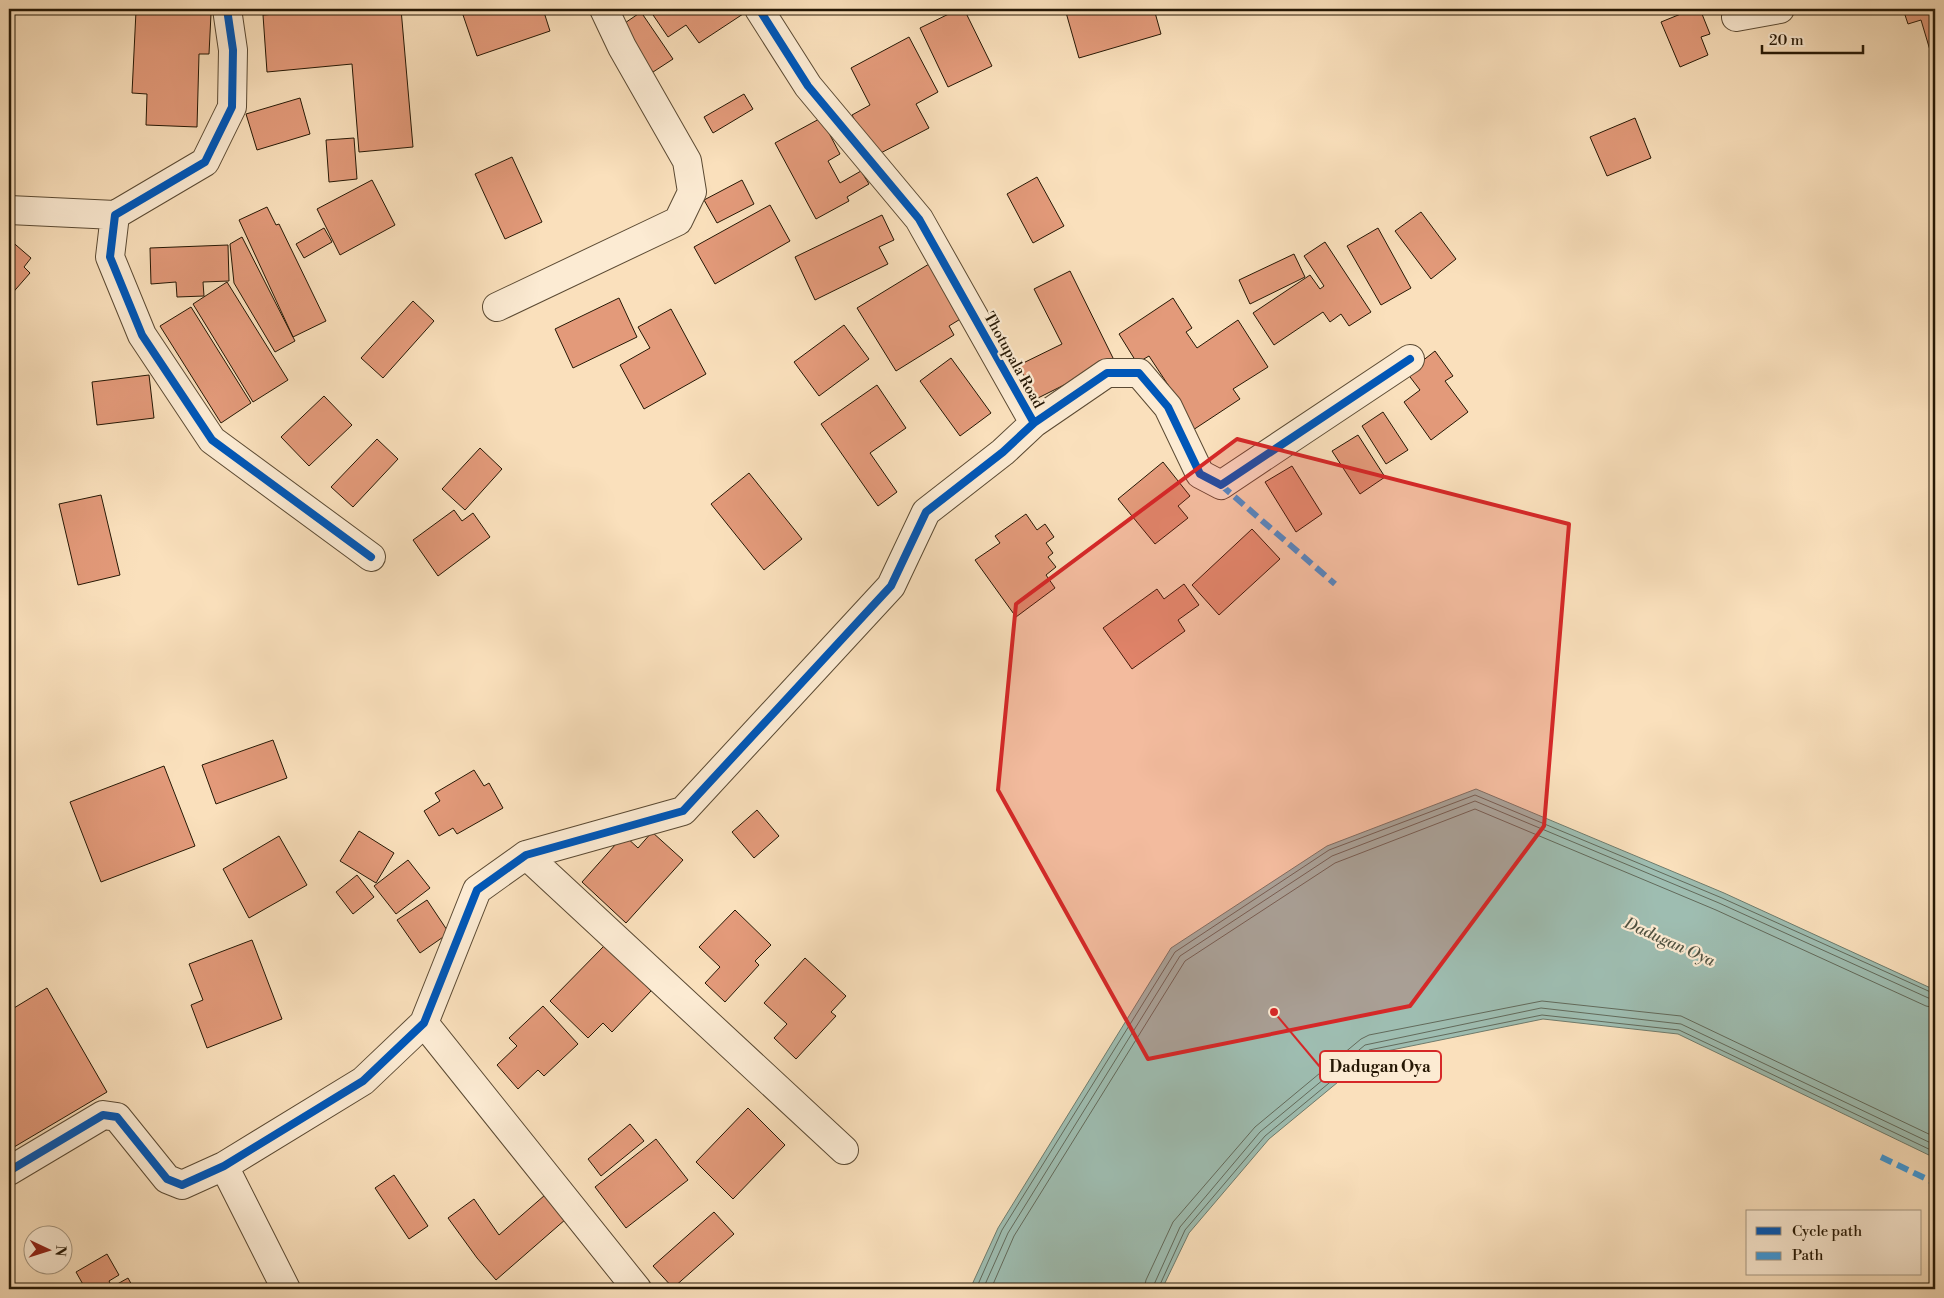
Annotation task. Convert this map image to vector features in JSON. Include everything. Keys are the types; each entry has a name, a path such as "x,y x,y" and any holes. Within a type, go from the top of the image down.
{"street":[{"path":"9,210 115,216 205,162 232,107 233,50 227,9"},
{"path":"497,307 678,221 692,192 687,161 622,47 604,9"},
{"name":"Thotupala Road","path":"759,9 808,86 919,219 1034,423 1107,373 1139,373 1168,407 1200,474 1221,485 1410,359"},
{"path":"1736,17 1780,9"},
{"path":"115,216 110,257 142,335 212,440 371,557"},
{"path":"9,1171 103,1115 117,1117 167,1178 182,1185 224,1166 362,1081 424,1023 477,890 526,855 683,811 891,586 926,512 1003,452 1034,423"},
{"path":"526,855 844,1150"},
{"path":"424,1023 637,1289"},
{"path":"224,1166 286,1289"}],"highlighted area":[{"path":"1237,439 1569,524 1544,826 1410,1006 1148,1059 998,790 1016,604"}],"water":[{"path":"1476,789 1724,893 1935,990 1935,1158 1678,1034 1543,1019 1372,1054 1269,1139 1189,1233 1162,1289 970,1289 998,1228 1171,948 1327,846"}],"building":[{"path":"339,9 401,9 413,147 359,152 352,64 267,72 263,15"},
{"path":"473,9 543,9 550,31 477,56 462,12"},
{"path":"649,9 740,9 743,14 699,43 686,25 668,37"},
{"path":"959,9 964,9 992,66 948,87 920,28"},
{"path":"1065,9 1154,9 1161,34 1079,58"},
{"path":"1693,9 1700,9 1710,34 1701,37 1708,55 1680,67 1661,22"},
{"path":"1903,9 1935,9 1935,67 1921,20 1908,24"},
{"path":"136,11 211,14 209,54 199,54 197,127 146,125 147,94 132,93"},
{"path":"641,12 673,59 650,74 619,27"},
{"path":"909,37 938,92 916,104 929,128 873,157 852,115 870,105 851,68"},
{"path":"744,94 753,109 713,133 704,117"},
{"path":"300,98 310,134 257,150 246,114"},
{"path":"821,118 840,154 828,161 840,183 861,171 869,184 847,197 849,201 816,219 775,143"},
{"path":"1635,118 1651,158 1607,176 1590,137"},
{"path":"354,138 357,179 329,182 326,140"},
{"path":"512,157 542,222 505,239 475,174"},
{"path":"1037,177 1064,226 1033,243 1007,194"},
{"path":"372,180 395,225 340,255 317,209"},
{"path":"742,180 754,204 717,223 704,200"},
{"path":"770,205 790,241 715,284 694,247"},
{"path":"267,207 276,225 279,224 326,321 293,337 239,220"},
{"path":"1421,212 1456,259 1431,279 1395,231"},
{"path":"882,215 894,240 879,247 888,264 815,300 795,257"},
{"path":"324,228 332,242 304,258 296,244"},
{"path":"1378,228 1411,288 1381,305 1347,246"},
{"path":"242,237 295,341 275,352 234,283 230,244"},
{"path":"9,239 31,258 24,267 30,273 9,297"},
{"path":"1325,242 1371,312 1349,326 1341,314 1330,322 1323,312 1274,345 1253,313 1310,275 1320,289 1324,286 1304,256"},
{"path":"228,245 229,281 203,282 204,296 177,297 176,282 151,284 150,248"},
{"path":"1294,254 1305,277 1250,304 1239,280"},
{"path":"929,264 962,318 949,326 954,335 896,371 857,308"},
{"path":"1070,271 1114,360 1032,401 1015,367 1062,344 1034,289"},
{"path":"227,282 288,380 253,402 193,304"},
{"path":"619,298 637,337 573,368 555,329"},
{"path":"1173,298 1192,328 1186,332 1197,348 1238,320 1268,367 1233,389 1240,399 1193,430 1180,403 1149,356 1137,363 1119,334"},
{"path":"413,301 434,321 383,378 361,358"},
{"path":"191,307 251,403 221,423 160,326"},
{"path":"671,309 706,374 644,409 620,365 650,348 638,327"},
{"path":"844,325 869,359 819,396 794,362"},
{"path":"1435,351 1453,376 1445,381 1468,412 1431,440 1404,402 1420,390 1407,373"},
{"path":"951,358 991,413 960,436 920,381"},
{"path":"149,375 154,418 97,425 92,382"},
{"path":"877,385 906,428 870,453 897,492 878,506 821,424"},
{"path":"324,396 352,425 309,466 281,437"},
{"path":"1383,412 1408,450 1386,464 1362,426"},
{"path":"1358,435 1385,477 1360,494 1332,451"},
{"path":"377,439 398,459 353,507 331,487"},
{"path":"480,448 502,469 465,510 442,489"},
{"path":"1163,462 1190,496 1178,506 1188,518 1155,544 1118,499"},
{"path":"1292,466 1322,514 1296,532 1265,482"},
{"path":"749,473 802,539 764,570 711,504"},
{"path":"101,495 120,575 78,585 59,504"},
{"path":"454,510 462,521 473,513 490,537 438,576 413,540"},
{"path":"1026,514 1037,530 1045,524 1054,537 1046,543 1053,553 1048,557 1056,567 1046,575 1055,588 1016,617 975,560 1000,543 995,536"},
{"path":"1252,529 1280,559 1219,615 1192,585"},
{"path":"1184,584 1199,605 1178,620 1185,631 1132,669 1103,628 1157,589 1164,599"},
{"path":"273,740 287,778 216,804 202,765"},
{"path":"164,766 195,846 101,882 70,802"},
{"path":"474,770 484,786 489,783 503,808 457,834 453,828 439,836 424,811 440,801 435,793"},
{"path":"757,810 779,836 754,858 732,832"},
{"path":"359,831 394,853 376,883 340,861"},
{"path":"652,832 683,860 626,923 582,882 624,835 638,848"},
{"path":"279,836 307,885 249,918 223,869"},
{"path":"408,860 430,888 396,914 374,886"},
{"path":"357,875 374,897 353,914 336,892"},
{"path":"427,900 449,933 420,953 397,920"},
{"path":"735,910 771,945 755,961 759,965 725,1002 705,983 720,967 699,947"},
{"path":"252,940 282,1019 207,1048 191,1005 203,1000 189,964"},
{"path":"605,945 651,991 612,1032 603,1023 588,1038 550,1001"},
{"path":"805,958 846,996 831,1012 836,1016 796,1059 774,1038 787,1024 764,1003"},
{"path":"47,988 107,1092 9,1150 9,1011"},
{"path":"543,1006 578,1044 544,1076 538,1070 518,1089 497,1065 517,1046 509,1038"},
{"path":"748,1108 785,1145 733,1199 696,1162"},
{"path":"630,1124 644,1141 601,1176 588,1159"},
{"path":"656,1139 688,1180 626,1228 595,1187"},
{"path":"394,1175 428,1226 409,1239 375,1188"},
{"path":"545,1195 566,1219 496,1280 477,1258 448,1218 474,1199 499,1235"},
{"path":"714,1212 734,1234 673,1288 653,1266"},
{"path":"107,1254 119,1275 109,1281 112,1287 128,1278 134,1289 83,1289 85,1288 76,1272"},
{"path":"793,1284 797,1289 787,1289"}],"marked path":[{"path":"1221,485 1335,584"},
{"path":"1881,1157 1935,1183"}],"cycle path":[{"path":"227,9 233,50 232,107 205,162 115,215 110,257 142,335 212,440 371,557"},
{"path":"759,9 808,86 919,219 1034,423 1107,373 1139,373 1168,407 1200,474 1221,485 1410,359"},
{"path":"9,1171 103,1115 117,1117 167,1179 182,1185 224,1166 363,1081 424,1023 477,890 526,855 683,811 891,586 926,512 1003,452 1034,423"}],"place":[{"name":"Dadugan Oya","path":"1274,1012"}]}
